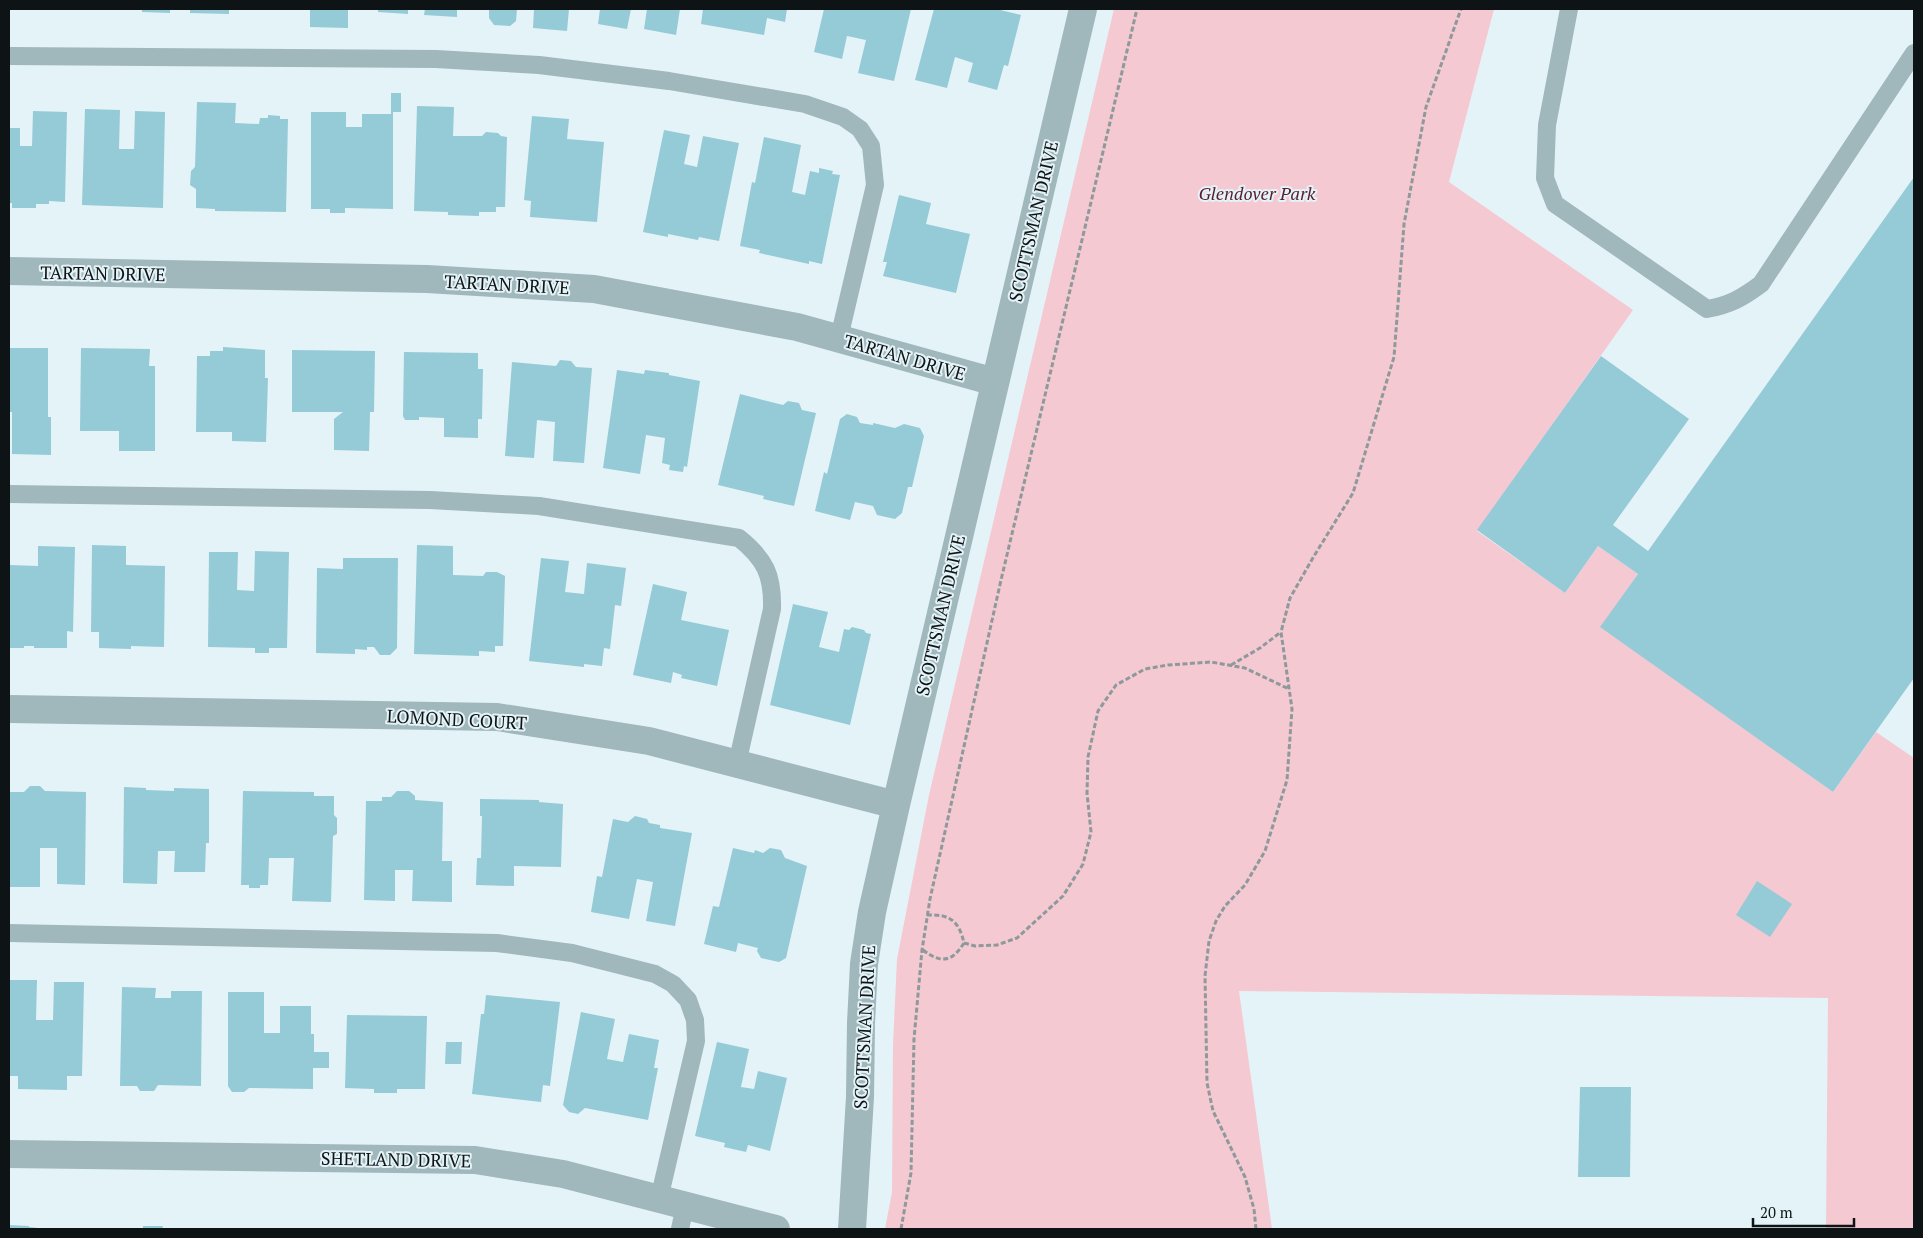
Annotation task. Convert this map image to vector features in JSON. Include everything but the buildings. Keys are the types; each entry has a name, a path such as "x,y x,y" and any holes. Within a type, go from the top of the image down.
{"street":[{"name":"SCOTTSMAN DRIVE","path":"852,1229 860,1097 864,964 872,912 1083,9"},
{"name":"TARTAN DRIVE","path":"9,271 427,279 594,289 797,327 995,382"},
{"name":"LOMOND COURT","path":"9,709 497,717 649,741 896,805"},
{"name":"SHETLAND DRIVE","path":"9,1154 475,1160 563,1174 675,1212 776,1229"}],"lane":[{"path":"1569,9 1547,125 1544,178 1555,204 1707,309 1726,306 1742,298 1761,284 1914,52"},
{"path":"9,56 436,59 539,65 688,84 805,104 843,117 860,129 871,146 875,185 839,338"},
{"path":"9,494 430,500 539,506 739,538 756,552 765,568 772,589 772,609 737,764"},
{"path":"9,933 497,943 572,953 654,974 673,984 688,1000 695,1020 696,1042 675,1212"}],"path":[{"path":"901,1229 911,1173 914,1039 927,915 1001,580 1137,9"},
{"path":"1256,1229 1254,1209 1245,1177 1213,1111 1207,1083 1205,976 1209,942 1216,921 1226,906 1245,885 1265,851 1288,780 1292,709 1281,632 1290,598 1353,493 1394,357 1404,224 1426,107 1461,9"},
{"path":"1230,665 1260,648 1281,632"},
{"path":"964,943 975,946 997,945 1017,938 1063,896 1083,864 1091,832 1087,794 1088,757 1098,711 1116,685 1145,669 1168,664 1211,662 1245,668 1289,689"},
{"path":"922,950 933,958 945,959 957,954 964,943 961,930 953,920 941,915 927,915"}],"green space":[{"name":"Glendover Park","path":"1114,9 1494,9 1449,182 1633,310 1477,531 1565,593 1598,546 1638,574 1601,627 1833,792 1876,732 1914,758 1914,1229 1826,1229 1828,998 1239,991 1272,1229 885,1229 892,1192 893,1045 897,959 929,795"}]}
